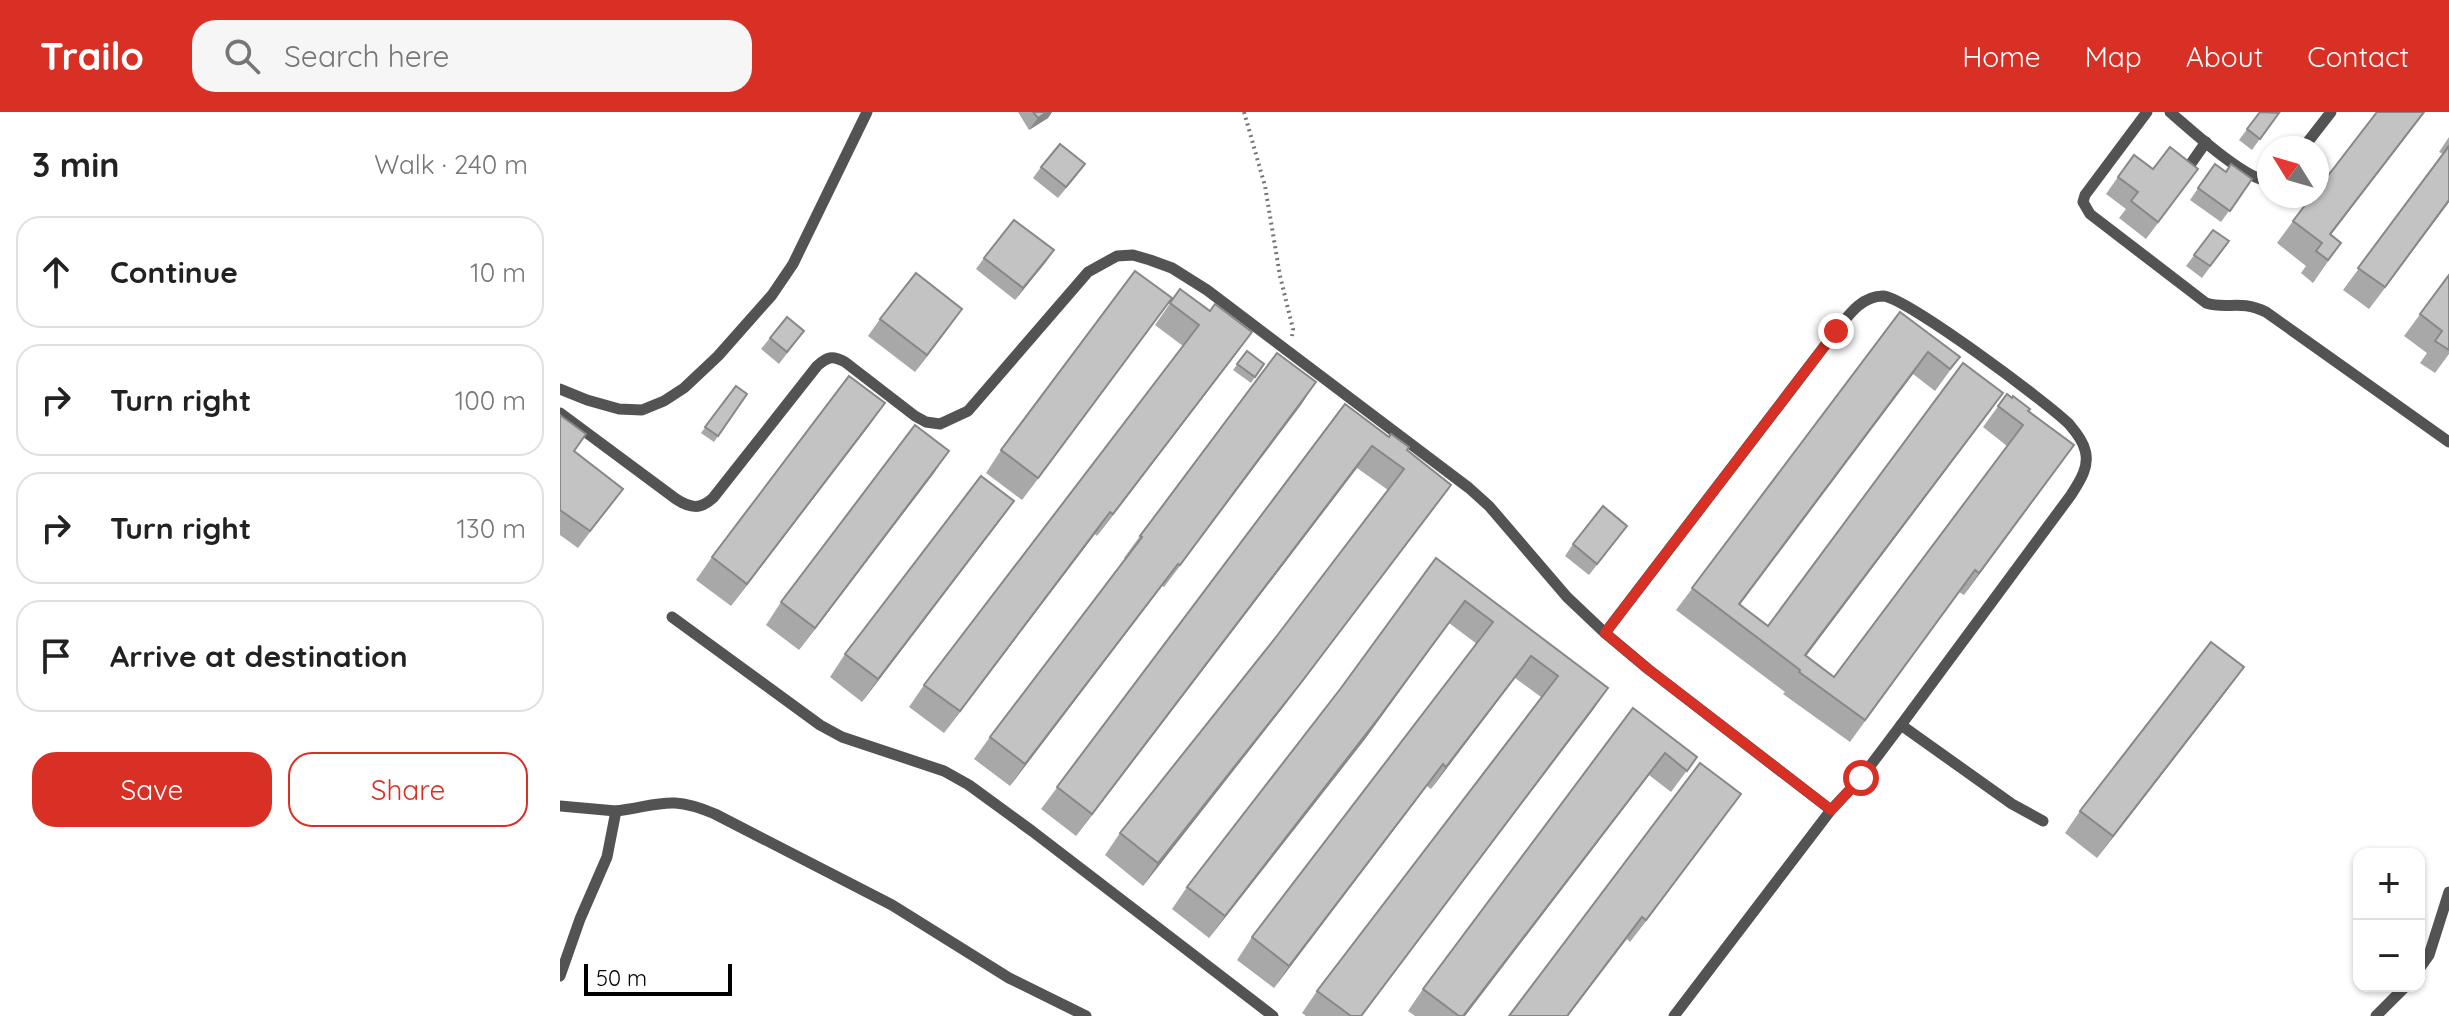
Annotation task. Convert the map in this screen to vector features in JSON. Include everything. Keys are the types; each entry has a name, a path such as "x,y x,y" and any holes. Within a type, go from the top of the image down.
{"lane":[{"path":"560,389 608,406 642,410 684,388 772,295 793,264 867,112"},
{"path":"2147,112 2085,195 2083,202 2090,214 2206,303 2243,304 2266,312 2449,442"},
{"path":"2170,112 2257,178"},
{"path":"2312,136 2331,112"},
{"path":"2185,172 2206,142"},
{"path":"560,413 676,499 695,508 713,498 826,358 845,362 915,416 940,424 968,411 1088,272 1117,256 1133,255 1172,268 1207,290 1469,488 1489,506 1567,597 1605,633 1831,810"},
{"path":"1605,633 1848,316 1871,298 1893,298 1951,334 2068,423 2085,447 2088,460 2082,478 2071,495 1861,778 1831,810 1674,1016"},
{"path":"672,617 820,725 842,737 944,771 969,785 1273,1016"},
{"path":"1901,725 2012,804 2043,821"},
{"path":"560,806 616,811 670,802 692,805 715,814 892,905 1009,978 1086,1016"},
{"path":"560,976 607,857 616,811"},
{"path":"2425,961 2449,892"},
{"path":"2376,1016 2400,992"}],"path":[{"path":"1244,112 1265,186 1280,276 1293,329 1290,352"}],"building":[{"path":"1033,112 1047,112 1038,118"},
{"path":"2260,112 2279,113 2262,136 2257,137 2247,129"},
{"path":"2377,112 2424,112 2330,234 2341,243 2328,260 2316,251 2322,243 2293,221 2303,208 2329,208 2329,174"},
{"path":"1060,144 1085,164 1066,187 1041,167"},
{"path":"2449,146 2449,200 2385,287 2358,268"},
{"path":"2170,147 2198,169 2158,222 2131,201 2138,192 2118,177 2134,155 2153,169"},
{"path":"2215,164 2226,172 2231,164 2252,179 2230,211 2198,188"},
{"path":"1014,220 1054,250 1023,288 984,258"},
{"path":"2213,230 2229,241 2210,266 2194,255"},
{"path":"1135,271 1172,298 1038,478 1001,450"},
{"path":"916,273 962,309 927,355 880,319"},
{"path":"2449,275 2449,350 2435,341 2442,331 2420,314"},
{"path":"1180,289 1210,311 1215,304 1252,332 1113,514 1110,512 960,711 924,685 1199,325 1170,303"},
{"path":"1900,312 1960,357 1950,369 1928,352 1739,604 1768,626 1963,363 2003,393 1805,655 1834,677 2023,425 1998,406 2007,394 2074,445 1979,573 1975,570 1865,720 1692,588"},
{"path":"787,317 804,331 787,352 770,338"},
{"path":"1247,351 1264,364 1255,377 1237,364"},
{"path":"1277,353 1316,382 1180,565 1025,764 990,737"},
{"path":"849,376 885,403 747,584 712,557"},
{"path":"736,386 747,394 718,436 705,427"},
{"path":"1345,404 1389,437 1391,434 1409,447 1407,450 1451,485 1300,684 1158,863 1120,833 1276,637 1404,469 1372,446 1092,814 1057,787"},
{"path":"560,415 586,434 574,451 623,489 590,531 560,510"},
{"path":"915,425 949,451 815,628 781,602"},
{"path":"981,476 1014,501 878,679 845,654"},
{"path":"1603,506 1627,526 1597,564 1573,544"},
{"path":"1436,558 1608,688 1361,1016 1351,1016 1317,991 1558,676 1531,656 1446,767 1443,764 1289,966 1252,937 1493,622 1465,601 1225,916 1187,887 1341,688"},
{"path":"2211,642 2244,667 2113,836 2080,811"},
{"path":"1633,708 1697,757 1687,771 1665,753 1463,1016 1459,1016 1423,989"},
{"path":"1700,763 1741,794 1646,920 1642,917 1567,1016 1509,1016"}],"route":[{"path":"1836,331 1605,633 1831,810 1861,778"}]}
